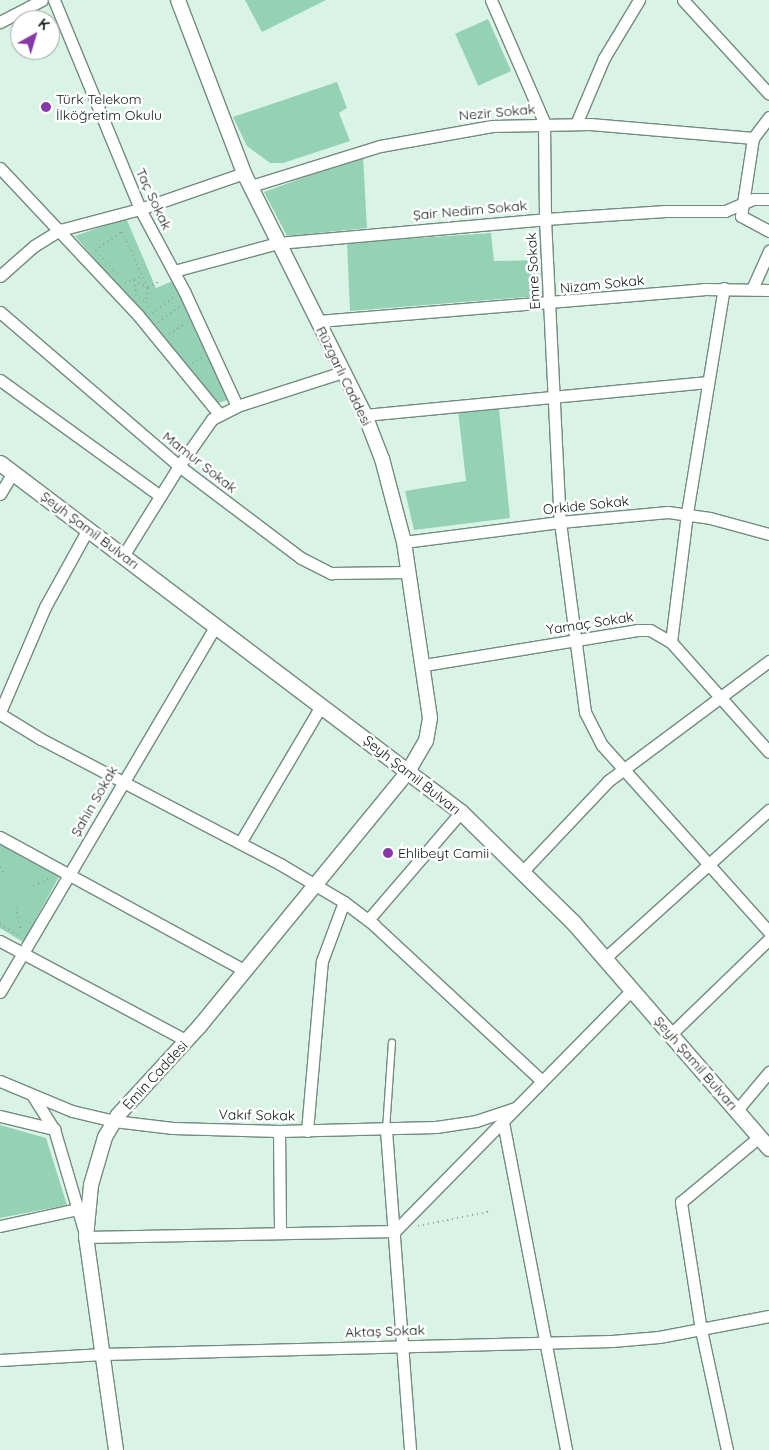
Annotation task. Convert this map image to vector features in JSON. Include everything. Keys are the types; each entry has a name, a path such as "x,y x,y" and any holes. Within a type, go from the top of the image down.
{"main road":[{"name":"Şeyh Şamil Bulvarı","path":"0,463 321,706 409,770 462,812 523,870 605,958 764,1142"}],"street":[{"path":"0,22 42,0"},
{"name":"Taç Sokak","path":"54,0 140,209 174,271 237,406"},
{"name":"Rüzgarlı Caddesi","path":"178,0 244,173 365,416 382,459 404,542 424,665 428,730 422,751 409,770"},
{"name":"Emre Sokak","path":"491,0 544,122 545,219 560,522 574,642 589,724 624,768 769,932"},
{"path":"576,124 604,58 639,0"},
{"path":"683,0 769,94"},
{"path":"769,117 752,138 741,216 769,231"},
{"name":"Nezir Sokak","path":"251,186 398,142 468,129 544,122 752,138"},
{"path":"0,168 144,321 219,414"},
{"path":"0,276 34,246 60,230 140,209 244,173"},
{"name":"Şair Nedim Sokak","path":"174,271 278,243 545,219 666,211 725,211 742,206 754,199 769,199"},
{"path":"752,289 769,251"},
{"path":"671,642 687,513 707,382 724,288"},
{"name":"Nizam Sokak","path":"318,321 550,304 724,288 769,290"},
{"name":"Mamur Sokak","path":"0,312 179,466 301,558 323,570 352,574 408,572"},
{"path":"123,556 202,431 219,414 237,406 343,372"},
{"path":"0,380 160,496"},
{"path":"365,416 555,394 707,382"},
{"path":"0,494 13,472"},
{"name":"Orkide Sokak","path":"404,542 560,522 687,513 769,534"},
{"path":"88,529 45,607 0,713 122,782 314,883 344,902 368,920 542,1081"},
{"name":"Şahin Sokak","path":"0,992 122,782 216,626"},
{"name":"Yamaç Sokak","path":"424,665 574,642 637,630 660,633 671,642 769,752"},
{"path":"523,870 624,768 769,660"},
{"path":"240,843 321,706"},
{"name":"Emin Caddesi","path":"116,1450 86,1237 91,1186 105,1137 114,1121 187,1041 314,883 409,770"},
{"path":"605,958 769,810"},
{"path":"368,920 462,812"},
{"path":"0,836 244,970"},
{"path":"307,1130 322,961 344,902"},
{"path":"671,1034 769,938"},
{"path":"0,941 187,1041"},
{"path":"33,1096 54,1129 86,1237 395,1231 632,990"},
{"path":"737,1110 769,1072"},
{"name":"Vakıf Sokak","path":"0,1080 33,1096 72,1111 114,1121 173,1128 278,1131 386,1130 463,1124 519,1107"},
{"path":"0,1116 54,1129"},
{"path":"503,1122 547,1342 566,1450"},
{"path":"386,1130 410,1450"},
{"path":"278,1131 280,1232"},
{"path":"727,1450 701,1330 681,1202 764,1142"},
{"path":"0,1226 78,1209"},
{"name":"Aktaş Sokak","path":"0,1360 103,1354 639,1340 769,1316"}],"lane":[{"path":"386,1130 392,1043"}],"path":[{"path":"142,276 126,284 95,250 122,232 148,288 146,302"},
{"path":"134,280 148,288"},
{"path":"134,280 136,297 146,302 152,313 158,322 178,307 173,296 152,313"},
{"path":"148,288 158,282"},
{"path":"175,341 169,334 186,323"},
{"path":"186,356 192,363 203,357"},
{"path":"0,867 3,872"},
{"path":"29,888 56,875"},
{"path":"16,907 23,938"},
{"path":"395,1231 491,1211"}],"green space":[{"path":"245,0 326,0 262,32"},
{"path":"488,19 511,71 478,86 455,34"},
{"path":"337,82 347,108 339,113 350,141 283,163 270,163 247,146 233,117"},
{"path":"363,156 367,228 287,236 264,192"},
{"path":"126,218 156,288 173,281 230,399 219,403 75,236"},
{"path":"491,233 494,261 538,260 539,296 350,311 347,243"},
{"path":"499,409 510,518 414,530 405,491 466,481 458,410"},
{"path":"0,842 60,875 23,942 0,928"},
{"path":"0,1125 46,1138 67,1205 0,1218"}],"place":[{"name":"Türk Telekom İlköğretim Okulu","path":"46,107"},
{"name":"Ehlibeyt Camii","path":"388,853"}]}
